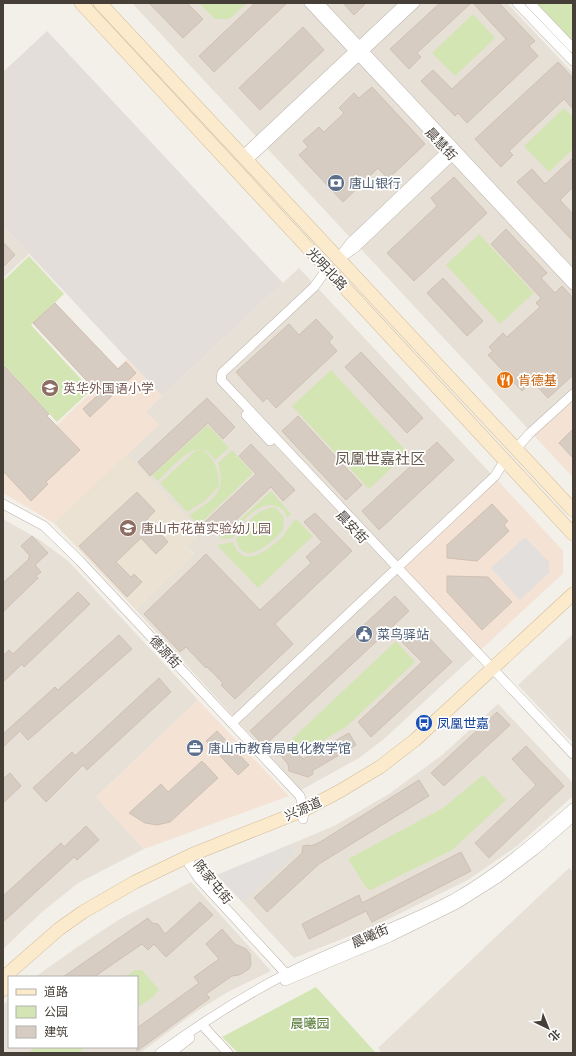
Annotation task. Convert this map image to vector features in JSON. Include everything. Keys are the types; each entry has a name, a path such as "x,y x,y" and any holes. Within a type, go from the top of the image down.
{"main road":[{"name":"光明北路","path":"80,3 506,460 573,534"},
{"name":"光明北路","path":"100,3 573,510"},
{"path":"327,269 339,258"},
{"name":"兴源道","path":"3,978 59,929 83,912 135,882 354,793 390,769 426,742 494,671 573,594"},
{"name":"兴源道","path":"494,671 573,606"},
{"name":"兴源道","path":"18,976 43,953 100,910 191,860"}],"street":[{"name":"晨慧街","path":"309,3 359,50"},
{"name":"晨慧街","path":"319,3 359,50 573,274"},
{"path":"245,158 359,50 405,3"},
{"path":"359,50 415,3"},
{"path":"517,3 573,61"},
{"path":"530,3 573,48"},
{"path":"339,258 355,248 453,150"},
{"name":"晨慧街","path":"453,150 573,285"},
{"name":"晨安街","path":"327,269 314,287 219,373 221,380 392,567 573,754"},
{"path":"516,449 529,434 573,394"},
{"path":"516,449 533,439 573,402"},
{"path":"230,721 392,567 495,476 506,460"},
{"name":"德源街","path":"3,504 44,526 80,561 300,796 304,814"},
{"name":"晨曦街","path":"160,1053 200,1024 291,975 453,899 493,873 530,846 573,808"},
{"name":"晨曦街","path":"171,1053 205,1028 291,975 390,937 458,904 504,874 535,850 573,817"},
{"name":"陈家屯街","path":"191,860 199,878 291,975"},
{"path":"205,1028 228,1053"}],"shaded area":[{"path":"132,3 507,3 573,73 573,477"},
{"path":"47,31 283,283 162,396 3,226 3,72"},
{"path":"3,226 29,254 3,278"},
{"path":"299,268 563,551 563,573 384,739 359,758 301,790 136,610 194,554 187,547 127,454 146,411"},
{"path":"127,359 162,396 146,411 159,425 54,523 3,493 3,475"},
{"path":"573,397 573,477 533,434"},
{"name":"唐山市花苗实验幼儿园","path":"127,454 202,533 187,547 194,555 136,610 54,523"},
{"path":"492,475 563,551 563,573 476,654 392,567"},
{"path":"3,519 40,540 68,561 198,700 96,797 144,849 78,883 42,912 3,949"},
{"path":"525,537 549,562 549,573 520,600 491,568"},
{"path":"573,634 573,743 518,685"},
{"name":"唐山市教育局电化教学馆","path":"198,700 289,796 144,849 96,797"},
{"path":"498,704 573,783 573,796 517,846 468,880 370,928 294,958 217,875 334,826 389,794 442,755"},
{"path":"290,845 295,853 243,902 217,875"},
{"path":"569,868 573,872 573,1053 382,1053 378,1048"},
{"path":"191,882 271,971 226,993 194,1013 140,1053 3,1053 3,1005 8,1000 8,1048 138,1048 138,976 36,976 120,919"}],"green space":[{"path":"199,3 247,3 229,19 215,19"},
{"path":"532,3 573,3 573,47"},
{"path":"473,14 495,38 455,76 432,53"},
{"path":"564,108 573,117 573,149 549,172 524,146"},
{"path":"479,234 534,293 500,324 446,265"},
{"path":"29,256 64,294 31,325 91,390 57,422 3,364 3,281"},
{"path":"331,370 408,453 369,489 292,406"},
{"path":"208,425 229,448 215,460 208,452 201,450 193,451 178,461 158,481 152,475"},
{"path":"203,450 211,457 216,466 219,486 205,501 187,512 160,483 195,451"},
{"path":"232,450 253,473 199,525 189,515 205,505 216,495 221,482 218,463"},
{"path":"271,491 291,514 287,518 285,512 273,505 259,508 240,525 233,538 219,539"},
{"path":"275,507 284,517 283,530 272,541 258,551 251,553 244,552 239,548 236,539 247,522 262,511"},
{"path":"296,519 313,536 258,588 217,545 233,542 237,551 243,555 249,557 256,555 271,547 283,536"},
{"path":"396,641 415,662 347,726 303,753 291,740"},
{"path":"483,775 506,800 452,850 371,890 367,889 348,859 443,808"},
{"path":"135,970 142,970 159,990 153,997 138,1007 138,976 126,976"},
{"name":"晨曦园","path":"316,987 376,1053 238,1053 222,1037"},
{"path":"34,1048 84,1048 79,1053 28,1053"}],"building":[{"path":"149,3 187,3 203,19 183,38"},
{"path":"255,3 287,3 214,72 199,56"},
{"path":"343,3 366,3 354,15"},
{"path":"440,3 471,3 417,53 421,57 409,69 390,49"},
{"path":"473,3 499,3 535,41 529,46 538,56 467,123 458,113 455,116 421,81 433,70 452,89 506,39"},
{"path":"303,27 324,50 260,110 239,88"},
{"path":"558,62 573,78 573,109 564,99 509,151 513,155 501,167 475,139"},
{"path":"372,87 425,144 388,179 378,168 343,202 299,155 308,147 303,141 319,127 324,132 344,113 339,108 354,93 359,98"},
{"path":"573,158 573,187 560,200 573,214 573,241 517,182 532,169 545,184"},
{"path":"454,177 487,213 414,281 387,253 437,206 431,198"},
{"path":"506,229 547,273 541,278 555,293 562,286 573,298 573,375 548,398 532,381 522,391 488,355 493,351 489,347 503,333 507,337 540,307 536,303 541,298 491,244"},
{"path":"3,242 15,255 3,267"},
{"path":"443,278 483,321 467,336 427,293"},
{"path":"55,303 118,369 126,362 136,373 90,417 83,409 99,394 33,323"},
{"path":"316,319 333,337 329,342 337,351 276,408 267,398 263,402 236,372 289,324 299,335"},
{"path":"361,352 423,418 407,433 345,367"},
{"path":"3,365 49,414 47,416 80,450 46,482 48,484 31,501 3,471"},
{"path":"207,398 235,427 223,439 208,423 150,476 138,462"},
{"path":"298,416 362,485 346,500 282,431"},
{"path":"573,429 573,458 559,443"},
{"path":"437,442 454,460 379,530 362,511"},
{"path":"251,444 295,490 283,501 271,487 219,536 205,522 256,474 239,456"},
{"path":"137,492 155,511 147,519 168,542 156,554 141,538 116,562 131,577 134,574 142,582 127,597 79,546"},
{"path":"492,504 508,521 504,525 509,531 477,561 447,558 447,545"},
{"path":"315,513 352,551 275,624 293,644 235,699 221,685 223,683 186,647 180,652 144,614 206,554 260,610 311,563 306,557 322,542 304,522"},
{"path":"32,536 48,553 35,565 41,572 36,576 38,578 3,612 3,583 29,559 28,558 30,556 21,546"},
{"path":"447,576 488,577 512,602 482,630 447,592"},
{"path":"78,592 90,604 24,667 22,664 3,682 3,656 9,650 13,654"},
{"path":"395,596 409,611 264,746 250,731"},
{"path":"419,627 452,662 371,737 358,722 422,662 402,642"},
{"path":"119,635 132,649 28,740 20,731 3,747 3,734 55,687 58,690"},
{"path":"159,678 171,692 87,770 83,765 46,802 33,788 72,752 75,756"},
{"path":"497,712 510,725 444,786 431,773"},
{"path":"217,731 249,765 238,775 206,741"},
{"path":"349,733 356,745 312,771 313,774 308,777 289,771 288,764 279,754 290,745 303,759"},
{"path":"526,746 564,786 489,858 475,843 536,785 512,759"},
{"path":"202,761 218,778 170,822 157,825 145,823 129,813 161,784 168,792"},
{"path":"10,773 21,786 3,803 3,779"},
{"path":"419,780 429,796 319,864 267,912 254,898 302,853 303,846 311,846 320,842"},
{"path":"86,826 99,840 77,860 74,857 3,922 3,896 61,843 64,847"},
{"path":"461,852 471,871 372,922 366,911 309,939 302,924 359,895 362,903"},
{"path":"200,902 213,915 166,957 154,944 148,950 142,944 95,976 64,976 148,918 152,923 158,924 165,934"},
{"path":"222,929 235,944 246,949 250,954 251,964 249,969 239,975 232,976 206,994 210,998 137,1051 138,1027 199,983 194,977 219,959 206,944"}],"place":[{"name":"唐山银行","path":"336,183"},
{"name":"肯德基","path":"505,380"},
{"name":"英华外国语小学","path":"50,388"},
{"name":"唐山市花苗实验幼儿园","path":"128,528"},
{"name":"菜鸟驿站","path":"364,634"},
{"name":"凤凰世嘉","path":"424,723"},
{"name":"唐山市教育局电化教学馆","path":"195,748"}],"district":[{"name":"凤凰世嘉社区","path":"380,459"}]}
